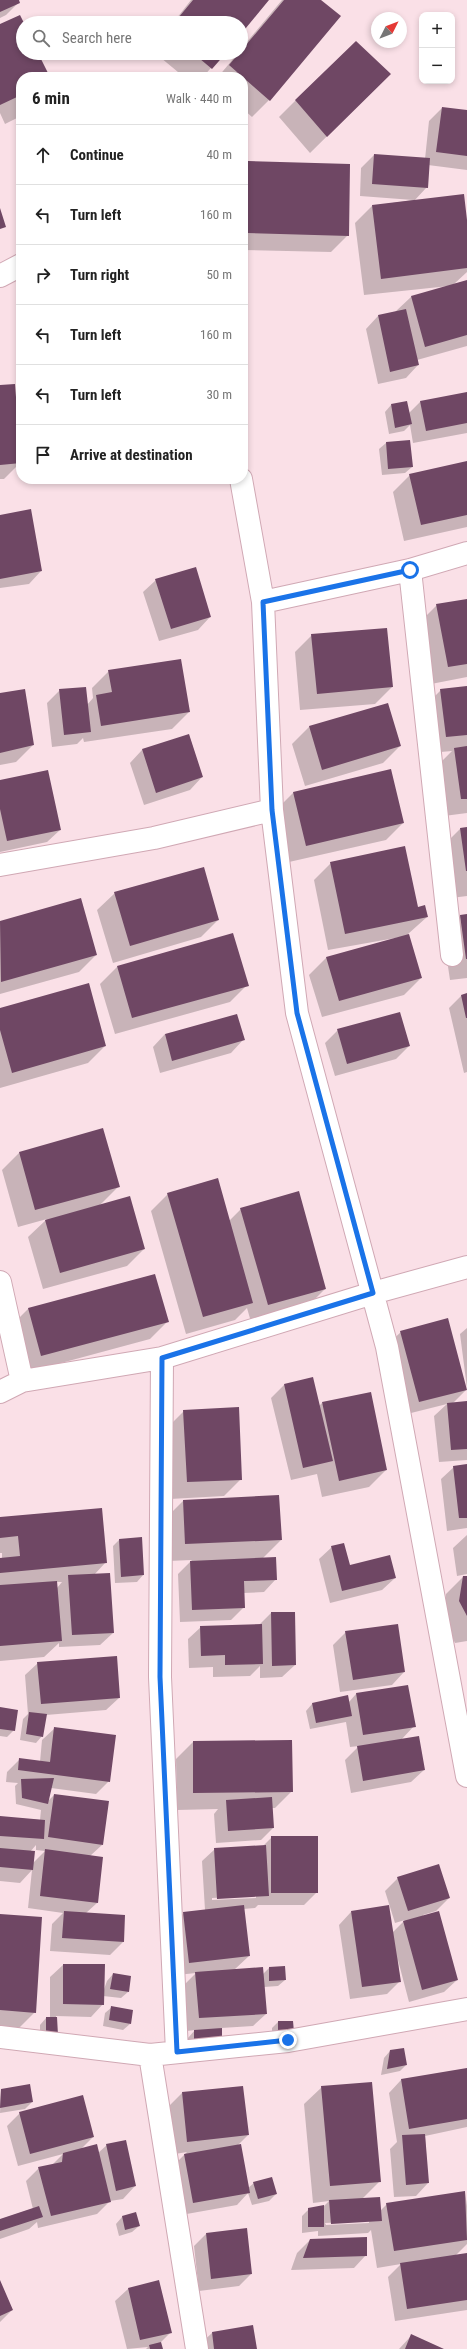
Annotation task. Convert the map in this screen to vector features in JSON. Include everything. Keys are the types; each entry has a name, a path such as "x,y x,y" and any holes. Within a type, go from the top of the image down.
{"street":[{"path":"0,276 16,268"},
{"path":"242,484 263,602 272,810 297,1013 387,1347 467,1776"},
{"path":"263,602 410,570 467,553"},
{"path":"410,570 452,955"},
{"path":"0,865 154,838 272,810"},
{"path":"0,1392 22,1381 162,1358 373,1293 467,1266"},
{"path":"0,1282 22,1381"},
{"path":"162,1358 160,1677 177,2052"},
{"path":"0,2037 150,2055 288,2040 467,2009"},
{"path":"150,2055 197,2349"}],"building":[{"path":"0,0 19,0 20,3 0,12"},
{"path":"193,0 269,0 248,26 248,16 180,16"},
{"path":"284,0 321,0 341,16 270,101 248,82 248,72 237,72 229,65 233,60 248,60 248,43"},
{"path":"16,17 16,60 42,60 48,72 16,72 16,97 0,105 0,24"},
{"path":"356,41 391,74 327,137 295,100"},
{"path":"201,60 220,60 212,69"},
{"path":"442,107 467,110 467,156 436,152"},
{"path":"374,154 430,158 428,188 372,184"},
{"path":"248,161 350,164 349,236 248,233"},
{"path":"464,194 467,220 467,268 381,279 372,205"},
{"path":"0,208 6,227 0,229"},
{"path":"467,280 467,335 425,347 411,296"},
{"path":"406,309 419,365 390,372 378,315"},
{"path":"15,384 16,463 0,465 0,385"},
{"path":"467,392 467,423 426,431 420,401"},
{"path":"407,401 412,424 395,428 391,404"},
{"path":"410,440 413,467 388,469 386,442"},
{"path":"467,461 467,515 421,525 409,474"},
{"path":"31,509 42,571 0,579 0,515"},
{"path":"196,567 211,617 171,629 155,579"},
{"path":"467,599 467,664 448,667 436,604"},
{"path":"387,628 393,687 317,694 311,634"},
{"path":"181,659 190,712 101,726 96,695 112,692 108,670"},
{"path":"467,686 467,735 446,737 440,689"},
{"path":"86,687 91,732 64,735 59,689"},
{"path":"25,689 34,745 0,753 0,693"},
{"path":"388,703 401,746 322,770 309,726"},
{"path":"189,734 203,777 156,793 142,749"},
{"path":"467,746 467,799 461,799 454,748"},
{"path":"391,769 404,823 306,846 293,792"},
{"path":"48,770 61,830 7,841 0,809 0,780"},
{"path":"467,827 467,871 466,871 460,828"},
{"path":"405,846 418,907 425,905 428,917 345,934 330,862"},
{"path":"204,867 219,920 130,946 114,892"},
{"path":"81,898 97,955 1,982 0,921"},
{"path":"467,914 467,959 466,959 460,915"},
{"path":"233,933 249,986 132,1018 117,966"},
{"path":"409,934 422,978 339,1001 326,957"},
{"path":"89,983 106,1046 12,1073 0,1030 0,1008"},
{"path":"467,993 467,1018 466,1018 461,995"},
{"path":"400,1012 410,1046 347,1064 337,1029"},
{"path":"237,1014 245,1040 172,1061 165,1034"},
{"path":"103,1128 120,1187 35,1210 19,1152"},
{"path":"218,1178 253,1303 203,1317 167,1193"},
{"path":"299,1191 326,1289 268,1305 240,1208"},
{"path":"130,1196 145,1249 60,1273 45,1220"},
{"path":"155,1274 169,1322 41,1356 28,1308"},
{"path":"448,1318 467,1390 419,1402 400,1331"},
{"path":"313,1377 333,1461 303,1468 284,1384"},
{"path":"371,1392 387,1470 339,1481 322,1402"},
{"path":"467,1401 467,1449 451,1450 447,1403"},
{"path":"239,1407 242,1480 187,1482 183,1410"},
{"path":"467,1464 467,1518 459,1518 453,1466"},
{"path":"279,1495 282,1540 185,1544 183,1500"},
{"path":"102,1508 107,1563 0,1573 0,1558 20,1556 18,1536 0,1538 0,1517"},
{"path":"142,1537 144,1575 121,1577 119,1539"},
{"path":"344,1543 350,1565 390,1555 396,1578 342,1591 331,1546"},
{"path":"276,1557 277,1580 244,1581 245,1608 192,1610 190,1561"},
{"path":"110,1573 114,1633 72,1635 68,1575"},
{"path":"463,1576 467,1576 467,1616 459,1601"},
{"path":"57,1581 62,1641 0,1646 0,1585"},
{"path":"271,1612 295,1612 296,1665 272,1666"},
{"path":"262,1624 263,1664 225,1665 225,1655 201,1656 200,1626"},
{"path":"398,1624 405,1672 353,1680 345,1631"},
{"path":"117,1656 120,1698 41,1704 37,1662"},
{"path":"408,1685 416,1727 363,1735 356,1693"},
{"path":"348,1695 352,1716 316,1723 312,1703"},
{"path":"0,1707 18,1710 15,1731 0,1729"},
{"path":"29,1712 47,1714 43,1737 26,1734"},
{"path":"54,1727 116,1735 110,1782 18,1770 19,1758 50,1762"},
{"path":"419,1736 425,1770 363,1781 357,1746"},
{"path":"292,1740 293,1792 193,1793 193,1741"},
{"path":"54,1778 48,1804 22,1798 21,1779"},
{"path":"54,1794 109,1801 103,1845 48,1837"},
{"path":"272,1797 274,1828 228,1831 226,1800"},
{"path":"0,1816 45,1820 44,1839 0,1836"},
{"path":"271,1836 318,1836 318,1893 271,1893"},
{"path":"266,1845 269,1896 217,1899 214,1848"},
{"path":"0,1848 35,1851 33,1870 0,1867"},
{"path":"45,1849 103,1857 98,1903 40,1896"},
{"path":"439,1864 450,1898 408,1911 397,1877"},
{"path":"244,1905 250,1956 189,1963 183,1912"},
{"path":"389,1905 401,1982 362,1987 351,1911"},
{"path":"64,1911 125,1915 124,1942 62,1938"},
{"path":"439,1911 458,1980 422,1990 403,1921"},
{"path":"0,1914 42,1917 36,2013 0,2010"},
{"path":"63,1964 105,1964 104,2005 63,2004"},
{"path":"285,1966 286,1980 269,1981 269,1967"},
{"path":"263,1967 267,2014 199,2018 195,1972"},
{"path":"113,1973 131,1976 129,1992 110,1989"},
{"path":"111,2006 133,2010 131,2024 109,2020"},
{"path":"46,2017 57,2017 58,2035 46,2035"},
{"path":"278,2021 293,2021 294,2032 278,2033"},
{"path":"222,2028 222,2039 194,2041 194,2030"},
{"path":"404,2048 407,2065 387,2069 390,2050"},
{"path":"467,2068 467,2119 409,2129 401,2079"},
{"path":"372,2082 381,2182 330,2186 321,2086"},
{"path":"30,2084 33,2102 0,2108 1,2089"},
{"path":"243,2086 249,2135 187,2142 182,2092"},
{"path":"83,2095 94,2137 30,2154 19,2112"},
{"path":"425,2134 429,2183 406,2185 402,2135"},
{"path":"126,2140 136,2186 116,2191 106,2144"},
{"path":"97,2144 111,2202 51,2216 38,2167 62,2162 63,2153"},
{"path":"241,2144 250,2193 193,2203 184,2154"},
{"path":"272,2177 277,2194 258,2199 253,2182"},
{"path":"465,2191 467,2240 394,2251 386,2203"},
{"path":"380,2197 382,2221 331,2224 329,2200"},
{"path":"324,2205 324,2227 308,2227 308,2208"},
{"path":"39,2206 43,2217 0,2231 0,2219"},
{"path":"136,2212 140,2226 125,2230 122,2216"},
{"path":"247,2228 252,2274 211,2279 206,2233"},
{"path":"367,2237 367,2256 303,2258 310,2239"},
{"path":"467,2253 467,2300 407,2309 400,2263"},
{"path":"0,2280 13,2310 0,2316"},
{"path":"159,2280 172,2333 140,2340 128,2288"},
{"path":"253,2325 257,2349 214,2349 212,2332"},
{"path":"411,2334 444,2349 405,2349"},
{"path":"161,2342 163,2349 150,2349 149,2345"}],"route":[{"path":"288,2040 177,2052 160,1677 162,1358 373,1293 297,1013 272,810 263,602 410,570"}]}
